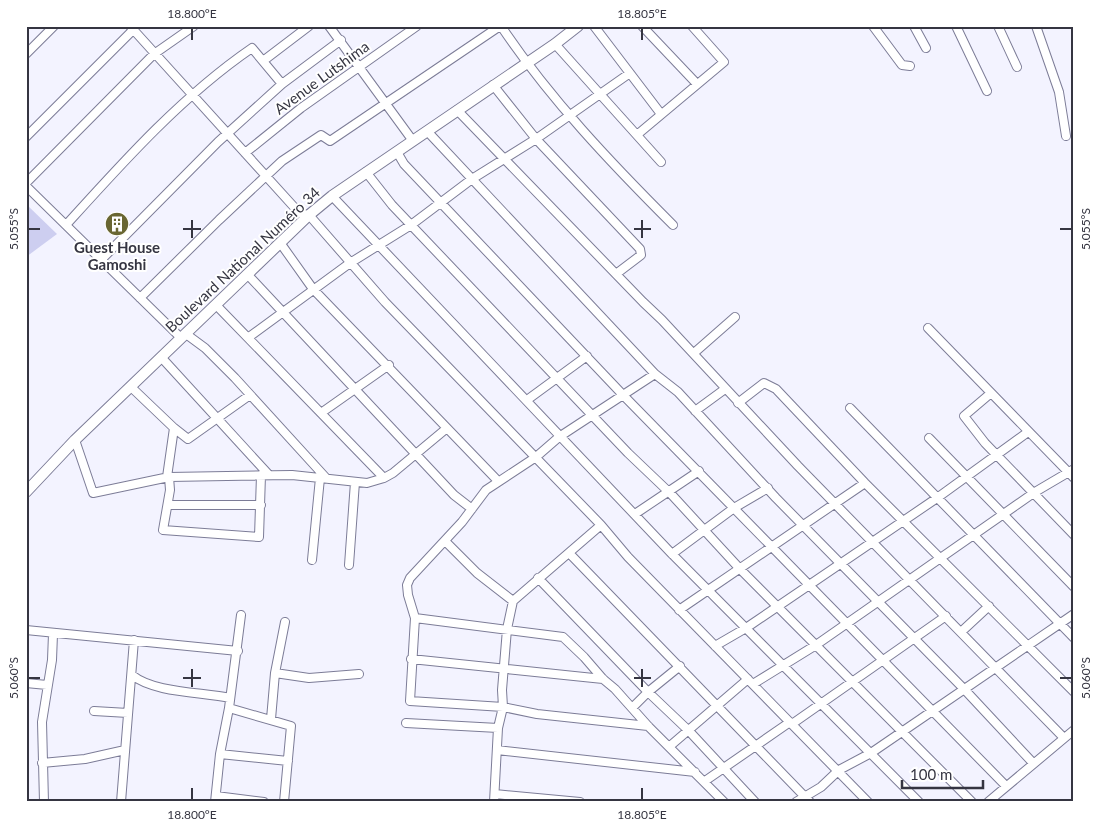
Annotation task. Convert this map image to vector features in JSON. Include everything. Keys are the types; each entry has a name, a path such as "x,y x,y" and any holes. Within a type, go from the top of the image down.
{"main road":[{"name":"Boulevard National Numéro 34","path":"26,492 75,440 332,196 555,44 578,26"}],"street":[{"path":"26,54 54,26"},
{"path":"194,26 154,54 26,184 140,298 183,336 205,348 250,395 323,479 312,560"},
{"path":"263,61 309,26"},
{"path":"329,26 361,67 413,141"},
{"name":"Avenue Lutshima","path":"245,153 301,108 417,26"},
{"path":"140,298 218,220 282,162 321,135 330,141 500,26 526,63 569,115 673,225"},
{"path":"594,26 661,114"},
{"path":"642,26 696,84"},
{"path":"638,134 724,62 692,26"},
{"path":"873,26 902,65 910,66"},
{"path":"914,26 926,48"},
{"path":"956,26 987,91"},
{"path":"998,26 1017,67"},
{"path":"1036,26 1059,92 1066,136"},
{"path":"26,137 132,28 294,207 302,214 310,215 350,263 479,401 536,457 679,610 839,770 843,777 868,802"},
{"path":"102,259 227,134 282,84 341,40"},
{"path":"555,44 638,134 661,162"},
{"path":"66,225 142,144 228,64 252,48 282,84"},
{"path":"249,337 350,263 411,224 472,179 536,139 630,73"},
{"path":"493,85 536,139 640,249 641,255 616,274"},
{"path":"457,110 694,354 834,503 1064,738"},
{"path":"427,131 655,374 678,392 802,525 964,689 1033,764"},
{"path":"397,152 404,164 440,203 623,395 1006,786"},
{"path":"366,172 376,186 411,224 666,492 671,494 740,569 972,802"},
{"path":"332,196 672,554 920,802"},
{"path":"280,244 313,289 389,365 498,480"},
{"path":"248,275 454,495 472,509"},
{"path":"217,306 384,478"},
{"path":"694,354 735,317"},
{"path":"670,746 750,682 816,645 1035,492 1072,473 1028,432 928,328"},
{"path":"527,400 587,356"},
{"path":"161,357 217,417 265,475 259,537 164,530 168,505 168,477 174,428"},
{"path":"321,413 389,365"},
{"path":"648,726 538,714 503,707 410,701 411,659 415,618 407,585 410,578 472,509 486,490 498,480 536,457 559,437 655,374"},
{"path":"738,403 759,385 768,383 1074,692"},
{"path":"131,386 188,439 250,395"},
{"path":"695,411 725,389"},
{"path":"991,393 964,416 996,455 1035,492 1074,534"},
{"path":"850,408 1074,638"},
{"path":"75,440 93,493 168,477 265,475 367,483 384,478 447,428"},
{"path":"716,646 809,586 937,498 1028,432"},
{"path":"928,438 1074,587"},
{"path":"635,514 699,471"},
{"path":"349,565 355,482"},
{"path":"679,610 865,483"},
{"path":"672,554 734,508 768,488"},
{"path":"168,505 261,505"},
{"path":"580,802 494,798 498,728 503,707 502,690 507,629 513,601 600,525"},
{"path":"444,541 477,573 513,601"},
{"path":"569,553 807,799"},
{"path":"538,578 648,692 724,767 755,802"},
{"path":"961,632 989,606"},
{"path":"241,614 238,651 220,754 215,799 264,802"},
{"path":"796,802 807,799 839,770 871,753 931,710 1074,614"},
{"path":"704,781 755,745 820,704 946,616"},
{"path":"415,618 563,637 603,679 615,688 648,726 724,802"},
{"path":"271,719 275,673 285,622"},
{"path":"26,630 238,651"},
{"path":"44,802 42,722 52,660 53,634"},
{"path":"121,802 134,640"},
{"path":"411,659 603,679"},
{"path":"632,708 648,692 680,666"},
{"path":"275,673 309,678 359,674"},
{"path":"132,674 141,682 161,688 230,698"},
{"path":"26,683 47,685"},
{"path":"229,708 291,726 284,802"},
{"path":"94,711 128,713"},
{"path":"406,723 498,728"},
{"path":"988,802 1074,730"},
{"path":"42,764 85,759 125,750"},
{"path":"497,750 695,772"},
{"path":"220,754 288,762"}],"shaded area":[{"path":"26,204 57,234 26,257"}],"place":[{"name":"Guest House Gamoshi","path":"117,224"}]}
